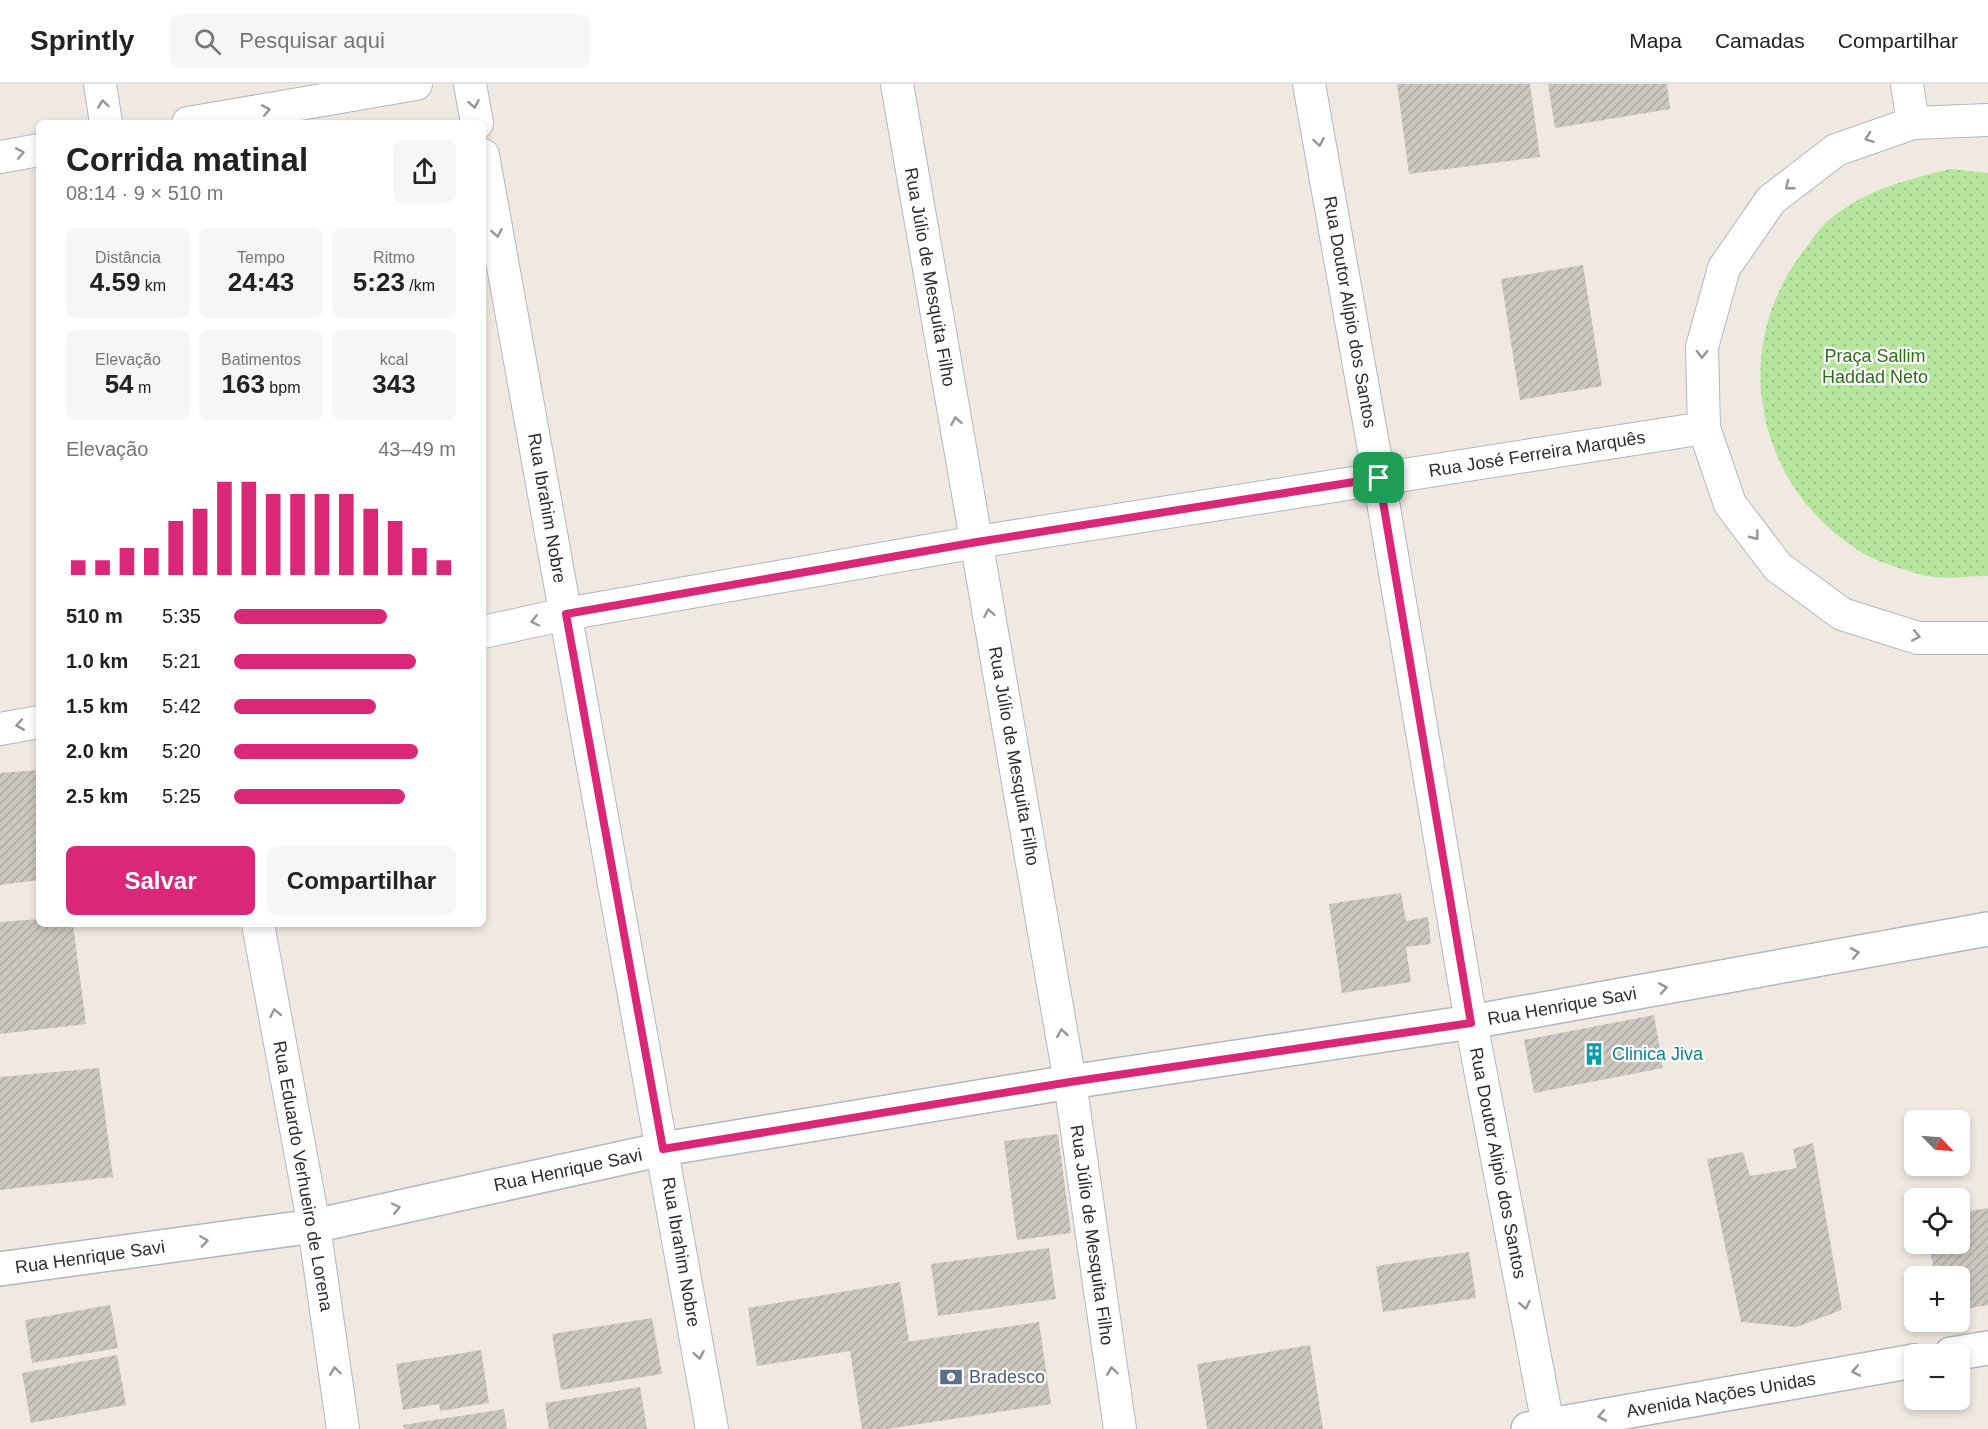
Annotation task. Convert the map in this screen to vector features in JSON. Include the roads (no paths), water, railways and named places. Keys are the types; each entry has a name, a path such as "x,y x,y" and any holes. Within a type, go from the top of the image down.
{"street":[{"path":"100,84 106,120"},
{"path":"206,120 416,84"},
{"path":"470,84 476,120"},
{"name":"Rua Júlio de Mesquita Filho","path":"897,84 1070,1082 1120,1429"},
{"name":"Rua Doutor Alipio dos Santos","path":"1309,84 1379,478 1538,1427"},
{"path":"1907,84 1913,123"},
{"path":"1988,120 1913,123 1836,150 1771,200 1724,268 1702,347 1704,428 1730,504 1778,567 1842,614 1918,638 1988,638"},
{"path":"0,157 36,151"},
{"name":"Rua Ibrahim Nobre","path":"486,172 712,1429"},
{"name":"Rua José Ferreira Marquês","path":"486,631 566,614 977,542 1704,428"},
{"path":"0,729 36,723"},
{"name":"Rua Eduardo Verhueiro de Lorena","path":"259,927 315,1226 343,1429"},
{"name":"Rua Henrique Savi","path":"0,1269 315,1226 663,1149 1070,1082 1471,1023 1988,929"},
{"path":"1970,1351 1988,1348"},
{"name":"Avenida Nações Unidas","path":"1538,1427 1904,1363"}],"place":[{"name":"Clinica Jiva","path":"1594,1054"},
{"name":"Bradesco","path":"951,1377"}],"park label":[{"name":"Praça Sallim Haddad Neto","path":"1875,366"}]}
